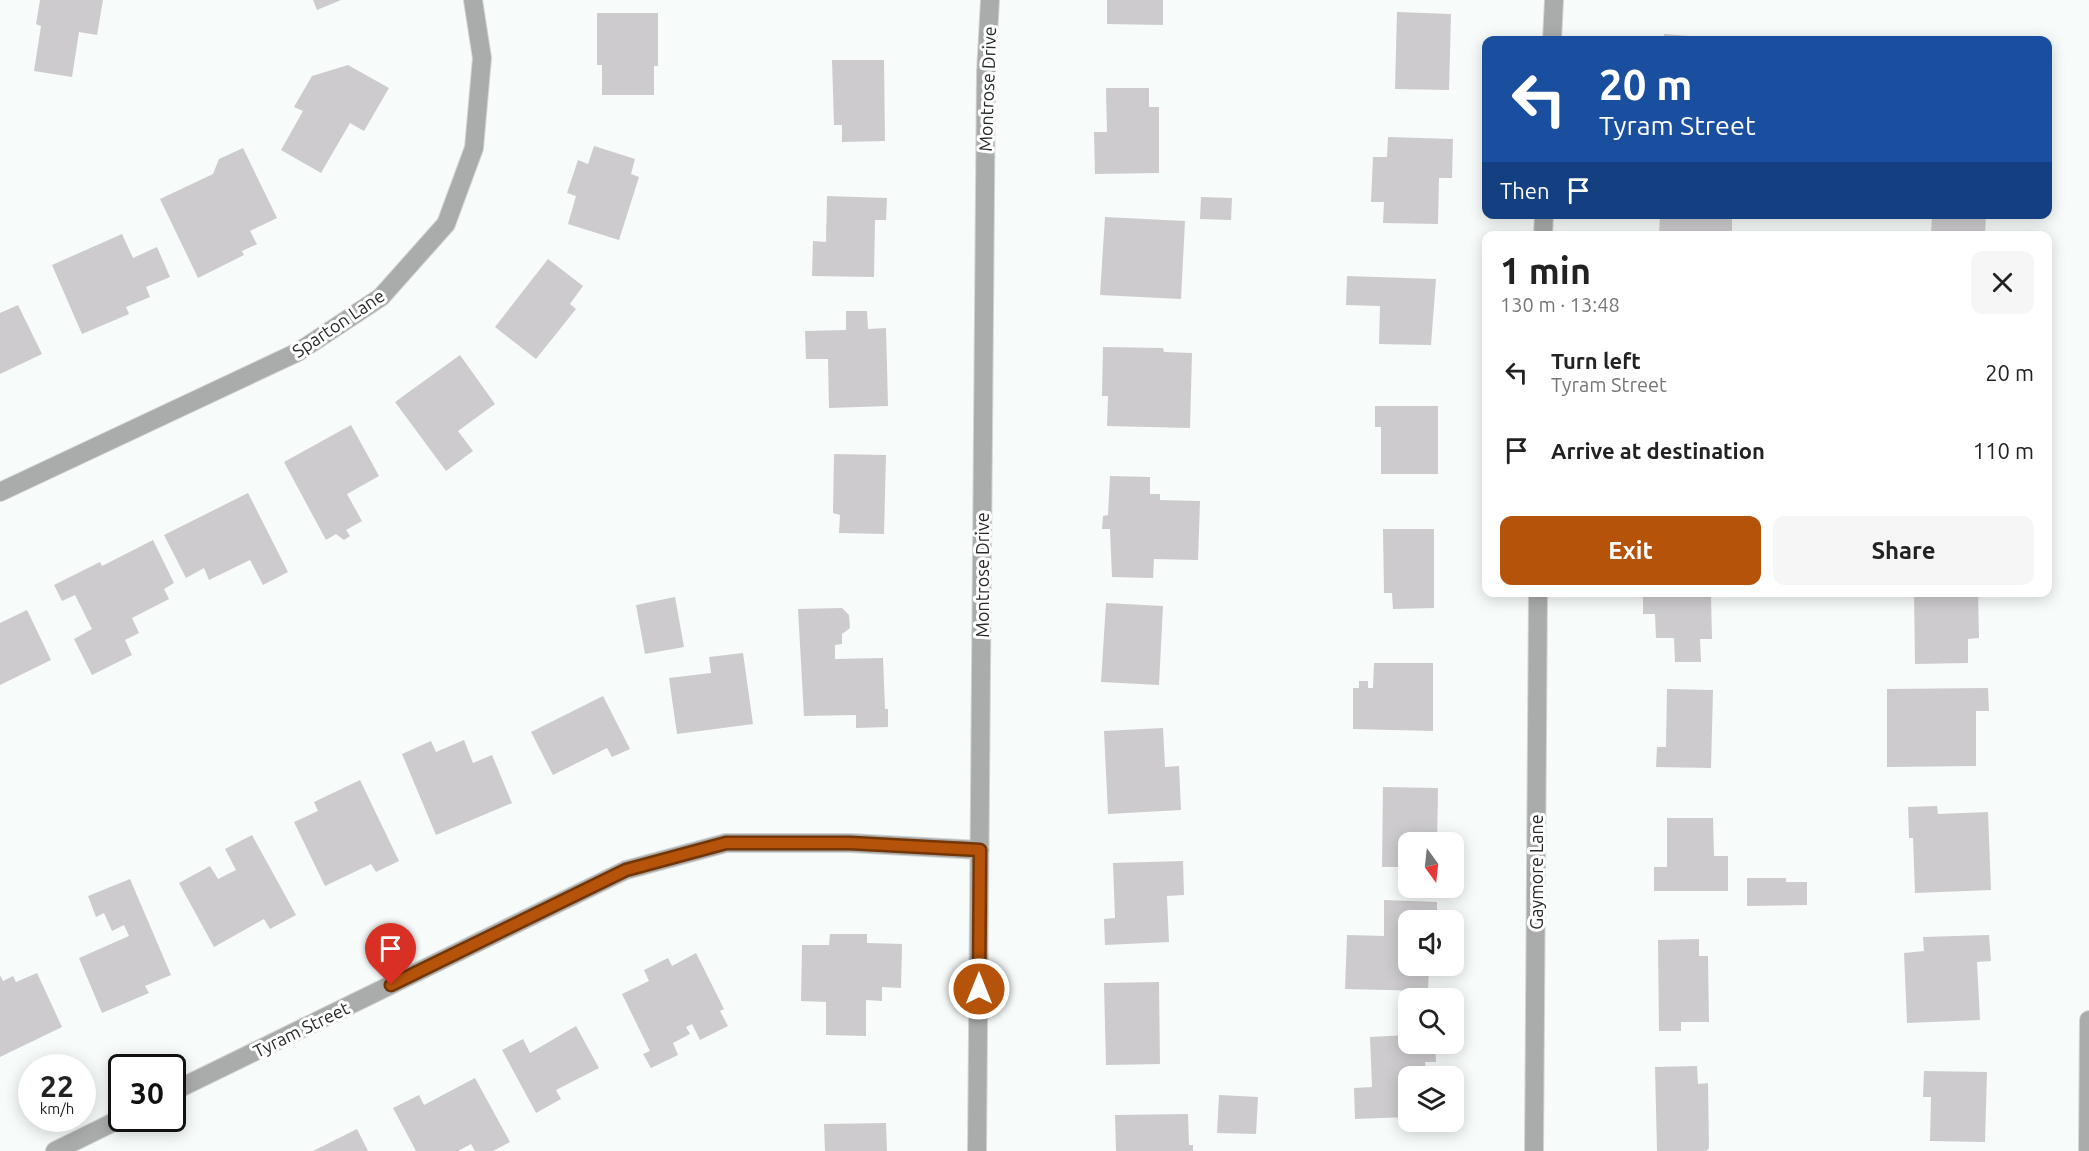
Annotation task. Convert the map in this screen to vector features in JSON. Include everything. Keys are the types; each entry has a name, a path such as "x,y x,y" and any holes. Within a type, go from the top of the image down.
{"street":[{"name":"Sparton Lane","path":"0,492 298,352 381,297 446,224 474,148 482,58 473,0"},
{"name":"Montrose Drive","path":"978,1151 986,72 990,0"},
{"path":"1552,36 1554,0"},
{"name":"Gaymore Lane","path":"1534,1151 1538,597"},
{"name":"Tyram Street","path":"186,1085 626,870 726,843 850,843 980,850"},
{"path":"2088,1151 2089,1020"},
{"path":"55,1151 108,1125"}],"building":[{"path":"40,0 103,0 97,35 79,32 72,77 34,71 41,26 36,24"},
{"path":"313,0 341,0 317,10"},
{"path":"1107,0 1163,0 1163,25 1107,24"},
{"path":"1397,12 1451,14 1449,90 1395,89"},
{"path":"597,13 658,13 658,66 654,66 654,95 602,95 602,65 597,65"},
{"path":"1664,34 1690,36 1664,36"},
{"path":"832,60 884,60 885,141 842,142 842,125 834,125"},
{"path":"348,65 389,88 364,131 350,123 321,173 281,150 303,111 294,107 312,76"},
{"path":"1106,88 1149,88 1149,107 1159,107 1159,173 1095,174 1094,132 1107,132"},
{"path":"1388,137 1453,139 1452,178 1439,178 1438,224 1383,223 1384,202 1371,202 1373,157 1387,157"},
{"path":"594,146 635,159 631,174 639,177 619,240 568,224 576,196 567,193 578,160 588,164"},
{"path":"243,148 277,218 250,231 257,244 242,251 244,255 198,278 160,199 213,174 219,159"},
{"path":"827,196 887,198 886,220 875,220 874,277 812,276 813,241 826,242"},
{"path":"1201,197 1232,198 1231,220 1200,219"},
{"path":"1105,217 1185,221 1181,299 1100,295"},
{"path":"1660,219 1732,219 1732,231 1659,231"},
{"path":"1932,219 1986,219 1985,231 1931,231"},
{"path":"122,234 133,258 157,247 170,277 146,287 150,297 126,307 129,314 82,334 52,265"},
{"path":"548,259 583,286 570,304 576,309 536,359 495,327"},
{"path":"1347,276 1436,279 1431,345 1379,344 1380,306 1346,305"},
{"path":"18,305 42,354 0,374 0,313"},
{"path":"846,311 867,311 868,329 886,328 888,406 829,408 828,359 806,359 805,331 846,330"},
{"path":"1103,347 1163,348 1164,352 1192,353 1190,428 1107,426 1108,396 1102,396"},
{"path":"460,355 495,404 458,431 473,451 446,471 395,402"},
{"path":"1375,406 1438,406 1438,474 1381,474 1381,427 1375,427"},
{"path":"351,425 379,476 347,494 362,521 346,530 350,536 344,540 336,534 326,540 284,462"},
{"path":"834,454 886,455 884,534 839,533 840,515 833,513"},
{"path":"1110,476 1150,477 1150,494 1160,494 1160,500 1200,501 1198,560 1154,559 1153,578 1112,577 1110,529 1102,529 1103,516 1108,515"},
{"path":"248,493 288,572 263,585 250,560 209,580 204,568 186,578 164,535"},
{"path":"1383,529 1434,529 1434,608 1393,609 1392,593 1384,593"},
{"path":"153,540 174,583 164,589 169,599 132,618 139,633 125,640 132,655 92,675 74,639 92,629 75,595 62,601 54,585 100,562 102,566"},
{"path":"675,597 684,647 645,654 636,605"},
{"path":"1643,597 1711,597 1712,639 1700,639 1701,662 1675,662 1674,638 1656,638 1655,614 1643,614"},
{"path":"1914,597 1978,597 1979,638 1968,639 1968,663 1915,664"},
{"path":"1106,603 1163,606 1159,685 1101,682"},
{"path":"842,608 849,615 850,628 842,634 842,644 835,645 835,659 883,658 888,727 856,728 856,715 804,716 798,609"},
{"path":"27,610 51,660 0,685 0,623"},
{"path":"743,653 753,724 677,734 669,678 711,673 709,657"},
{"path":"1374,663 1433,663 1433,731 1353,729 1353,688 1359,688 1359,681 1368,681 1368,688 1373,688"},
{"path":"1988,688 1989,711 1976,711 1976,766 1887,767 1887,689"},
{"path":"1667,689 1713,690 1711,768 1656,767 1657,747 1666,747"},
{"path":"603,696 630,749 612,757 607,748 553,775 531,732"},
{"path":"1163,728 1165,767 1179,766 1181,810 1108,814 1104,731"},
{"path":"464,740 473,763 492,755 512,803 436,835 402,754 431,741 436,752"},
{"path":"360,780 399,861 376,872 371,864 325,886 294,822 318,811 314,802"},
{"path":"1383,787 1438,788 1437,832 1398,832 1398,867 1382,867"},
{"path":"1937,806 1938,814 1988,812 1991,890 1915,893 1913,838 1909,838 1908,807"},
{"path":"1667,818 1713,818 1714,856 1728,856 1728,891 1654,891 1654,867 1667,867"},
{"path":"252,835 296,915 270,929 264,919 214,947 179,883 210,866 218,879 236,870 225,849"},
{"path":"1183,861 1184,895 1167,896 1169,942 1105,945 1104,919 1115,918 1113,863"},
{"path":"1747,878 1786,878 1786,882 1807,882 1807,905 1747,906"},
{"path":"130,879 171,975 145,986 149,993 102,1013 79,958 129,936 124,925 112,931 104,913 96,917 88,896"},
{"path":"1384,900 1437,902 1437,910 1398,910 1398,976 1429,976 1428,988 1398,988 1398,990 1345,989 1347,935 1384,936"},
{"path":"830,934 867,934 867,943 902,944 901,988 882,987 882,1001 866,1000 866,1036 826,1035 826,1002 801,1001 802,945 829,945"},
{"path":"1989,935 1991,961 1977,962 1980,1020 1907,1023 1904,953 1924,951 1923,937"},
{"path":"1699,939 1699,956 1708,956 1709,1022 1681,1022 1681,1031 1659,1031 1658,940"},
{"path":"696,953 724,1009 720,1011 728,1026 700,1040 692,1024 686,1027 690,1034 673,1043 678,1055 651,1068 643,1054 650,1051 622,994 649,981 644,970 668,958 672,966"},
{"path":"37,973 62,1027 0,1057 0,975 3,981 13,976 16,982"},
{"path":"1159,982 1160,1064 1106,1065 1104,983"},
{"path":"576,1026 599,1068 556,1090 561,1099 536,1113 502,1050 523,1039 530,1053"},
{"path":"1398,1036 1398,1054 1436,1054 1436,1062 1425,1062 1425,1066 1398,1066 1398,1117 1355,1119 1354,1088 1372,1087 1370,1037"},
{"path":"1697,1066 1698,1084 1708,1083 1709,1148 1706,1151 1657,1151 1655,1067"},
{"path":"1924,1071 1987,1072 1985,1142 1930,1141 1931,1097 1923,1097"},
{"path":"475,1078 510,1142 493,1151 475,1151 471,1144 458,1151 416,1151 393,1108 419,1095 424,1105"},
{"path":"1219,1095 1258,1097 1256,1134 1217,1133"},
{"path":"1188,1114 1189,1145 1193,1145 1193,1151 1116,1151 1115,1115"},
{"path":"886,1123 887,1151 825,1151 824,1124"},
{"path":"357,1129 368,1151 313,1151"}],"route":[{"path":"391,985 626,870 726,843 850,843 980,850 979,989"}]}
